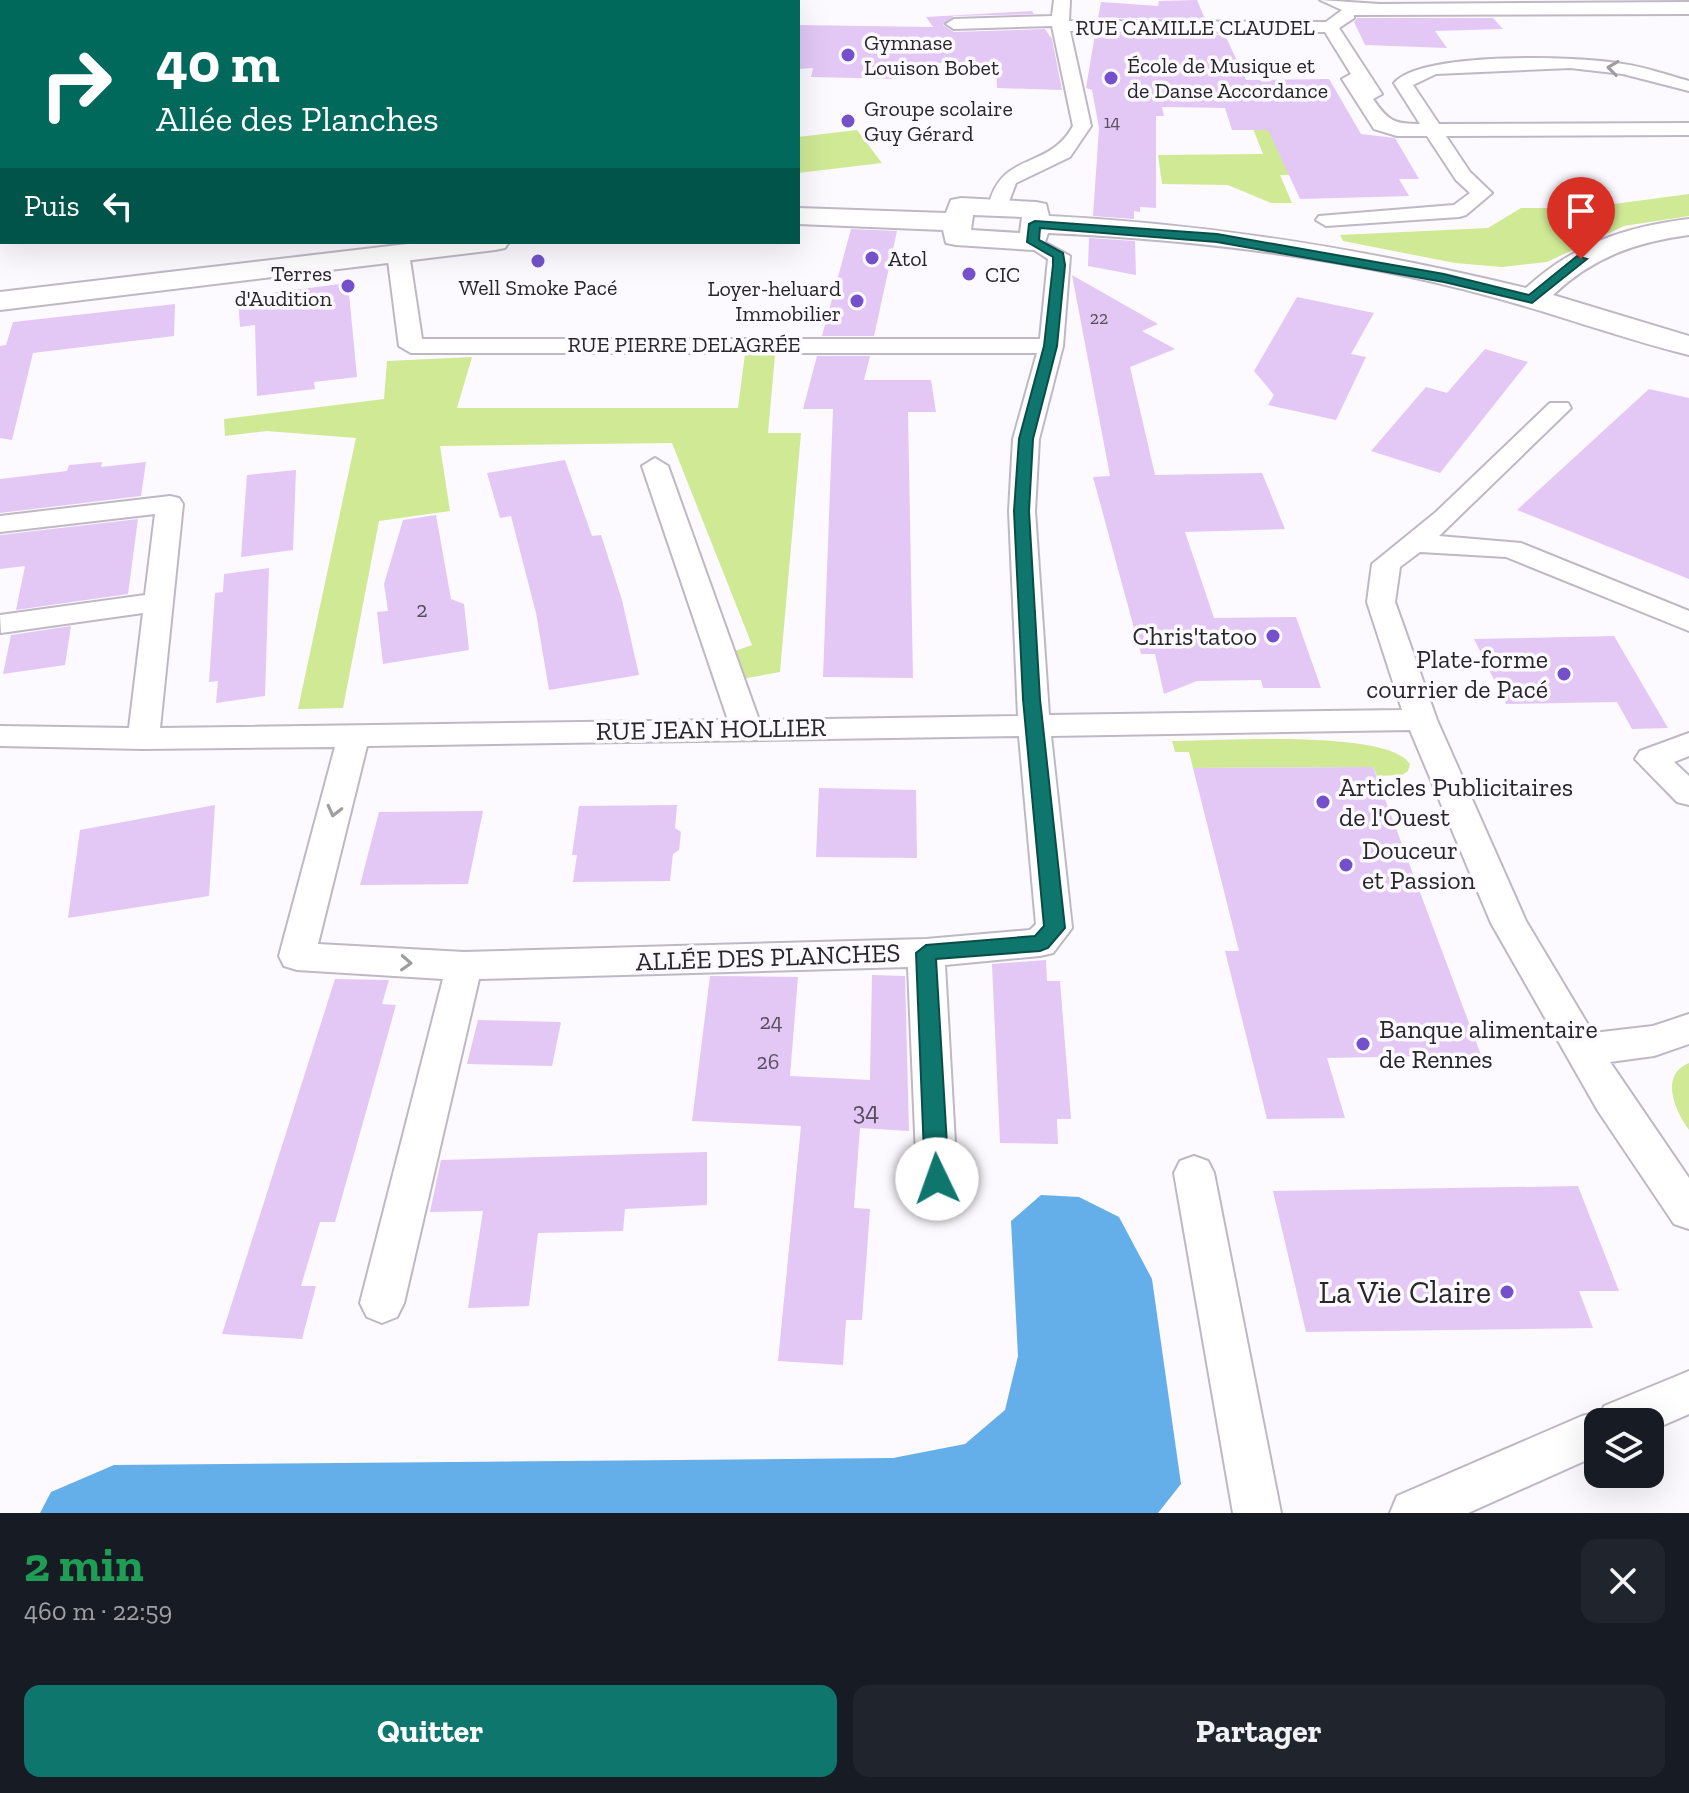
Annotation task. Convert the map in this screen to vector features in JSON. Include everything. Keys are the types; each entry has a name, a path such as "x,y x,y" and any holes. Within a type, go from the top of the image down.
{"street":[{"path":"998,208 1000,191 1011,174 1045,161 1072,145 1082,126 1060,24 1062,0"},
{"path":"1397,130 1330,27 1339,3 1689,8"},
{"name":"RUE CAMILLE CLAUDEL","path":"954,24 1330,27"},
{"path":"1326,220 1459,211 1482,193 1463,176 1403,83 1433,69 1570,63 1624,69 1689,86"},
{"path":"1351,79 1381,125 1397,130 1689,129"},
{"path":"1034,233 1036,210 961,206 956,237 1034,233 1217,238 1444,278 1532,299 1689,346"},
{"path":"800,216 958,222"},
{"path":"1532,299 1598,246 1649,231 1689,227"},
{"name":"ALLÉE DES PLANCHES","path":"354,735 297,956 464,966 926,953 1040,943 1054,928 1034,726 1022,511 1026,439 1051,346 1059,256 1034,233"},
{"path":"0,301 477,244"},
{"name":"RUE PIERRE DELAGRÉE","path":"398,253 411,346 1051,346"},
{"path":"1559,408 1446,518 1386,564 1381,602 1421,720 1509,923 1582,1050 1689,1211"},
{"path":"655,466 746,728"},
{"path":"0,524 170,504 143,739"},
{"path":"1414,543 1511,549 1689,622"},
{"path":"1,624 161,602"},
{"name":"RUE JEAN HOLLIER","path":"0,736 143,739 1421,720"},
{"path":"1689,744 1651,759 1689,794"},
{"path":"926,953 937,1179"},
{"path":"382,1303 464,966"},
{"path":"1582,1050 1654,1041 1689,1029"},
{"path":"1194,1173 1257,1513"},
{"path":"1652,1408 1689,1392"},
{"path":"1414,1513 1584,1438"}],"green space":[{"path":"1239,93 1365,174 1280,175 1292,203 1271,203 1228,185 1162,184 1158,155 1263,154"},
{"path":"857,130 882,163 800,173 800,137"},
{"path":"1689,194 1689,216 1624,226 1547,262 1502,267 1455,263 1343,241 1340,235 1488,228 1521,208 1584,208"},
{"path":"745,354 775,355 768,433 801,433 780,672 742,679 735,651 752,645 672,443 440,446 450,511 379,521 343,708 298,709 356,438 267,431 225,436 224,419 384,399 387,361 472,357 457,408 738,408"},
{"path":"1172,741 1337,741 1395,753 1410,764 1408,771 1402,775 1377,776 1373,767 1193,768 1189,752 1175,752"},
{"path":"1689,1063 1689,1130 1675,1104 1672,1084 1674,1076"}],"water":[{"path":"1041,1195 1079,1197 1119,1217 1152,1279 1181,1484 1158,1513 40,1513 51,1492 114,1465 893,1458 965,1444 1005,1410 1018,1356 1011,1221"}],"building":[{"path":"1197,0 1205,19 1098,18 1101,2 1158,6 1159,1"},
{"path":"1032,11 1034,14 954,16 943,25 954,32 1045,29 1052,39 1062,90 997,88 996,64 898,62 897,79 811,77 813,68 800,69 800,25 933,27 926,17"},
{"path":"1357,18 1493,18 1503,29 1435,31 1447,48 1365,45 1354,22"},
{"path":"1095,34 1225,35 1246,80 1329,79 1361,134 1395,138 1419,179 1399,179 1409,196 1300,199 1268,130 1232,130 1225,108 1162,107 1164,116 1156,116 1156,208 1140,207 1140,212 1134,211 1134,219 1093,216 1099,128 1092,90 1086,88"},
{"path":"851,229 897,231 874,336 822,336"},
{"path":"1089,238 1135,241 1136,275 1088,266"},
{"path":"1072,275 1158,324 1142,331 1175,349 1130,367 1155,475 1262,473 1285,529 1185,532 1214,618 1296,617 1321,688 1263,688 1261,680 1197,681 1164,694 1155,654 1141,654 1093,477 1110,476"},
{"path":"348,283 357,377 314,382 315,389 257,396 255,325 240,327 238,297"},
{"path":"1297,297 1374,313 1351,354 1366,357 1336,420 1268,405 1274,395 1254,371"},
{"path":"175,304 174,336 33,353 12,440 0,438 0,346 6,345 13,322"},
{"path":"1485,349 1528,362 1440,473 1371,451 1426,387 1447,393"},
{"path":"817,356 870,356 864,380 931,380 936,412 908,412 913,678 823,677 833,409 803,409"},
{"path":"1649,389 1689,398 1689,579 1517,510"},
{"path":"565,460 592,536 601,535 622,600 639,675 549,690 536,613 511,516 500,518 487,473"},
{"path":"102,462 101,467 146,462 141,496 0,513 0,479 67,471 69,465"},
{"path":"296,470 293,550 241,557 247,475"},
{"path":"436,515 451,599 464,604 469,650 383,664 377,612 388,611 384,584 403,520"},
{"path":"138,519 128,594 16,610 25,566 0,569 0,535"},
{"path":"269,568 265,696 216,703 218,681 209,682 215,593 223,592 224,574"},
{"path":"71,626 65,665 3,674 11,635"},
{"name":"Plate-forme courrier de Pacé","path":"1614,636 1668,728 1632,729 1617,702 1506,704 1474,639"},
{"path":"1373,767 1481,1055 1327,1058 1345,1118 1267,1119 1225,951 1239,951 1193,768"},
{"path":"819,788 916,790 917,858 816,857"},
{"path":"215,805 209,896 68,918 80,830"},
{"path":"677,805 675,828 681,832 679,850 673,854 670,881 573,882 577,855 572,855 579,806"},
{"path":"483,811 468,884 360,885 379,812"},
{"path":"1046,960 1047,981 1060,981 1071,1119 1057,1119 1058,1144 1000,1143 992,964"},
{"path":"872,975 905,976 909,1131 860,1128 854,1208 870,1209 862,1320 846,1320 843,1365 778,1361 801,1126 692,1121 710,976 798,977 790,1076 870,1080"},
{"path":"335,979 389,980 382,1004 396,1005 335,1222 320,1222 301,1286 316,1286 302,1339 222,1334"},
{"path":"478,1020 561,1022 552,1066 467,1064"},
{"path":"707,1152 707,1205 625,1209 623,1231 538,1233 529,1306 468,1308 483,1211 430,1212 441,1160"},
{"path":"1578,1186 1619,1291 1579,1291 1593,1328 1306,1332 1273,1191"}],"place":[{"name":"Gymnase Louison Bobet","path":"848,55"},
{"name":"École de Musique et de Danse Accordance","path":"1111,78"},
{"name":"Groupe scolaire Guy Gérard","path":"848,121"},
{"name":"Atol","path":"872,258"},
{"name":"Well Smoke Pacé","path":"538,261"},
{"name":"CIC","path":"969,274"},
{"name":"Terres d'Audition","path":"348,286"},
{"name":"Loyer-heluard Immobilier","path":"857,301"},
{"name":"Chris'tatoo","path":"1273,636"},
{"name":"Plate-forme courrier de Pacé","path":"1564,674"},
{"name":"Articles Publicitaires de l'Ouest","path":"1323,802"},
{"name":"Douceur et Passion","path":"1346,865"},
{"name":"Banque alimentaire de Rennes","path":"1363,1044"},
{"name":"La Vie Claire","path":"1507,1292"}],"route":[{"path":"937,1179 926,953 1040,943 1054,928 1032,699 1022,511 1026,439 1051,346 1059,256 1033,242 1035,224 1217,238 1444,278 1532,299 1581,259"}]}
